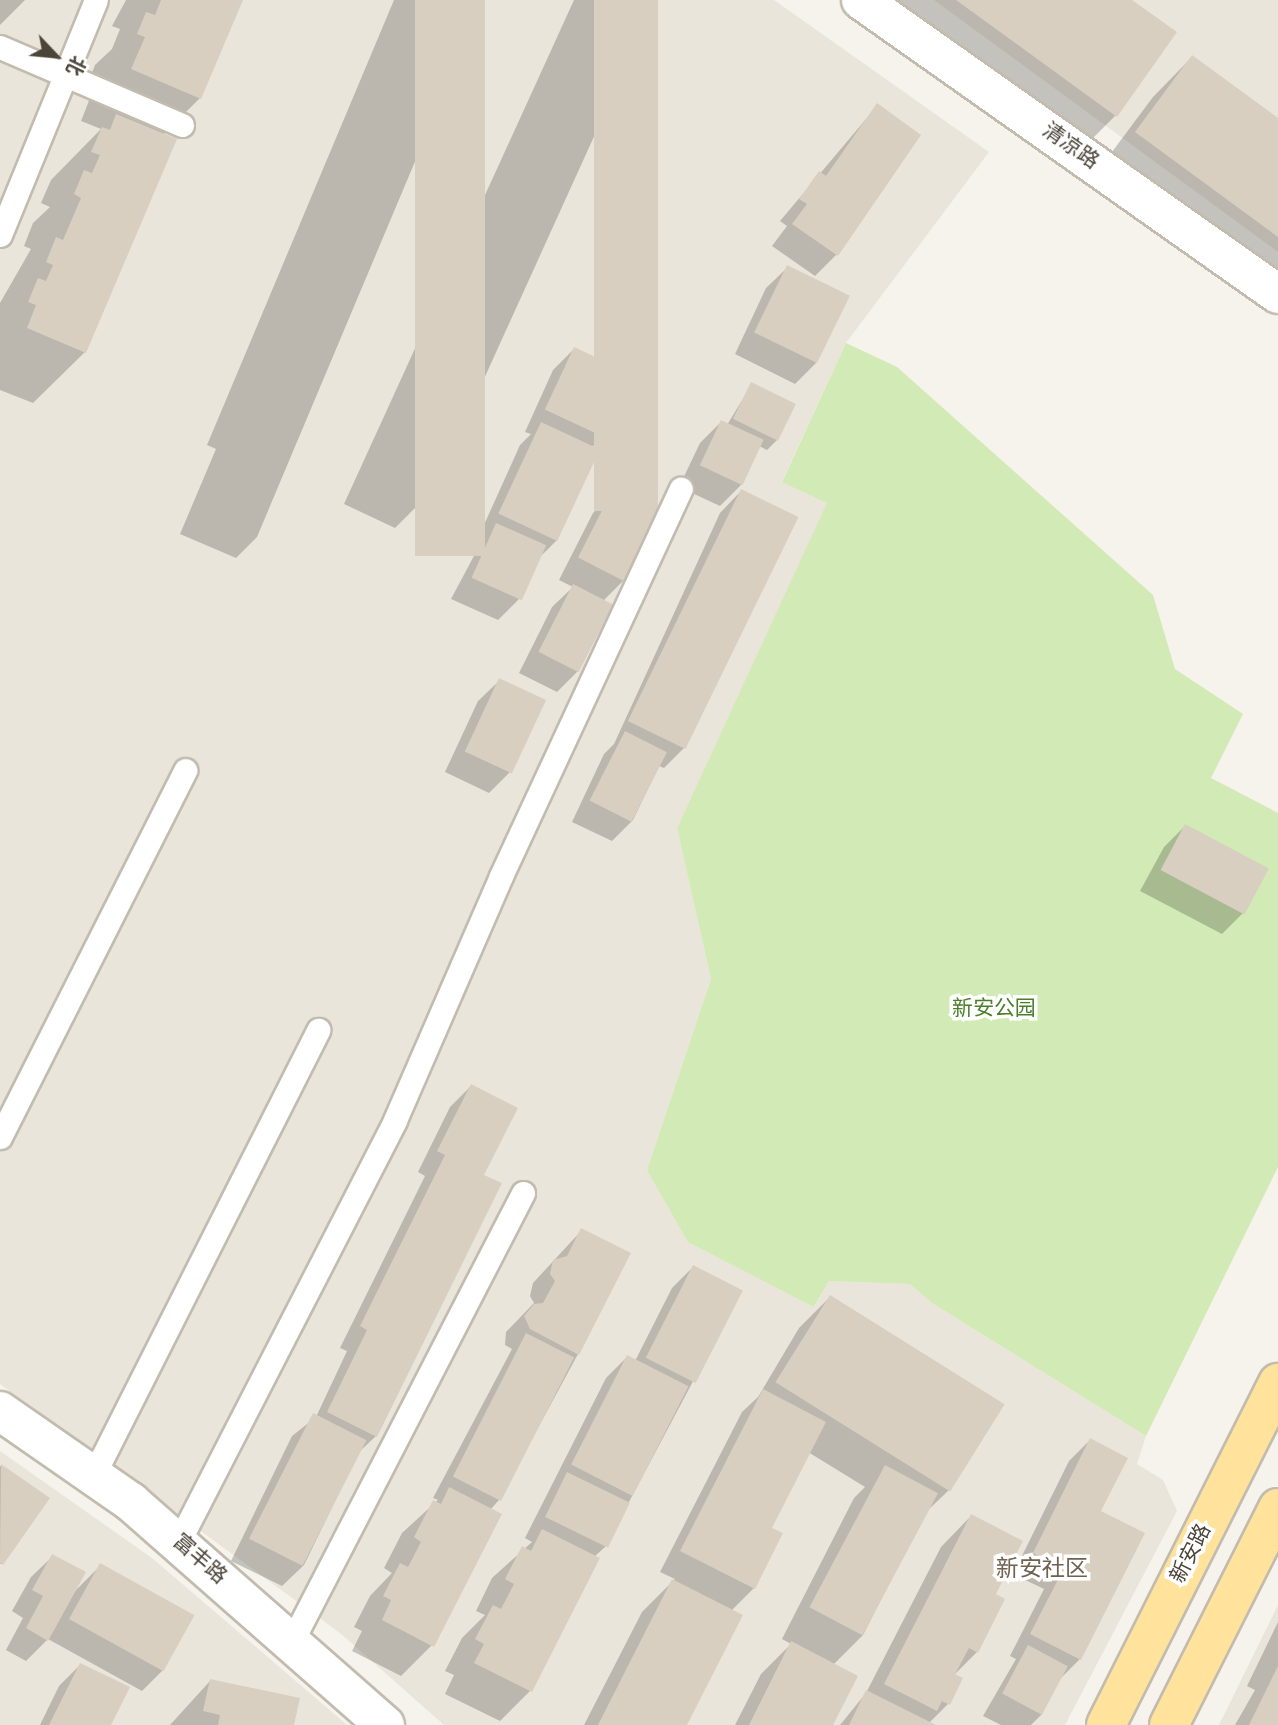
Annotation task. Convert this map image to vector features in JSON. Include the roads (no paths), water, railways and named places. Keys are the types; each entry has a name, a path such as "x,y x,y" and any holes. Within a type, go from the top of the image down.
{"main road":[{"name":"新安路","path":"1106,1725 1278,1383"},
{"path":"1169,1725 1275,1520"}],"street":[{"name":"清凉路","path":"861,0 1278,294"},
{"name":"富丰路","path":"0,1411 93,1476 178,1543 385,1725"}],"lane":[{"path":"0,235 96,0"},
{"path":"0,47 182,125"},
{"path":"178,1543 395,1120 501,876 681,489"},
{"path":"0,1137 185,769"},
{"path":"93,1476 318,1030"},
{"path":"292,1641 523,1193"}],"district":[{"name":"新安社区","path":"1042,1571"}],"park label":[{"name":"新安公园","path":"994,1010"}]}
